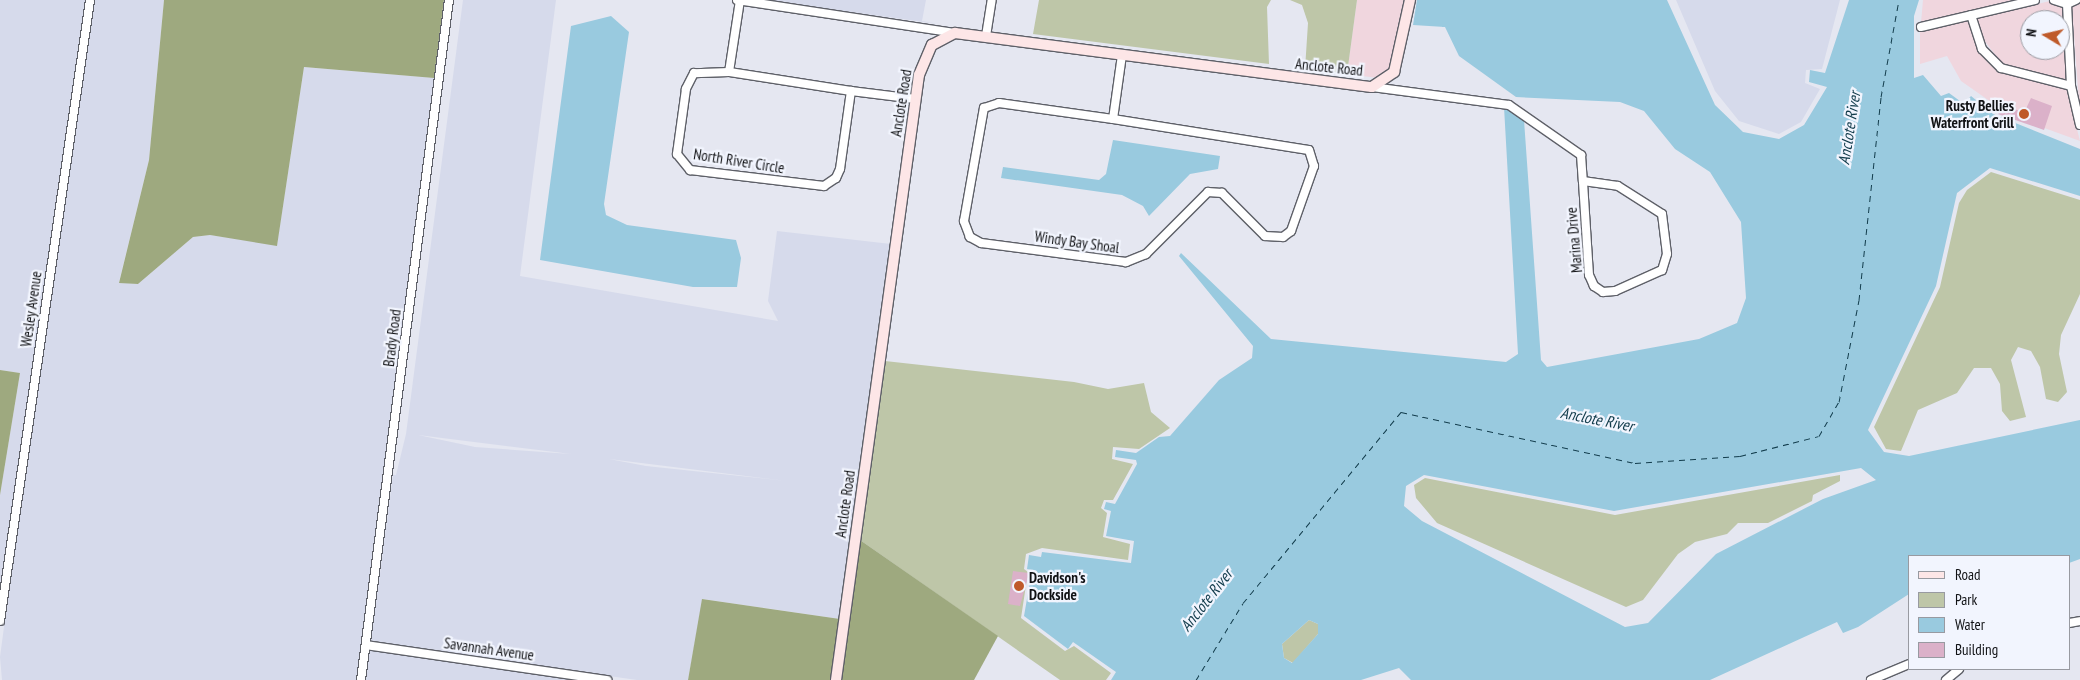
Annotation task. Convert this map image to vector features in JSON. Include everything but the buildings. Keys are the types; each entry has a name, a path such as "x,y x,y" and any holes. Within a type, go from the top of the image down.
{"street":[{"name":"Wesley Avenue","path":"0,622 90,0"},
{"name":"Brady Road","path":"361,680 449,0"},
{"path":"729,72 738,0 954,33"},
{"path":"986,36 992,0"},
{"name":"Anclote Road","path":"836,680 916,99 925,55 932,45 954,33 1372,86 1394,72 1410,0"},
{"path":"1921,27 2035,0"},
{"path":"2054,0 2067,4 2076,0"},
{"path":"2067,4 2071,86 2080,125"},
{"path":"1972,15 1982,49 2001,68 2071,86"},
{"path":"1113,119 1122,55"},
{"name":"North River Circle","path":"851,91 840,169 832,183 815,186 690,170 677,154 689,78 700,71 729,72 916,99"},
{"name":"Marina Drive","path":"1372,86 1497,100 1529,118 1581,155 1589,275 1594,286 1602,292 1615,291 1662,270 1668,254 1662,214 1618,186 1583,181"},
{"name":"Windy Bay Shoal","path":"999,103 1113,119 1309,150 1314,166 1291,231 1283,237 1265,236 1217,192 1198,198 1150,250 1126,262 981,243 965,231 984,108 999,103"},
{"name":"Savannah Avenue","path":"366,645 607,680"},
{"path":"1871,680 1908,664"},
{"path":"1946,680 1958,670"}],"shaded area":[{"path":"0,0 86,0 0,587 0,495 20,373 0,370"},
{"path":"95,0 164,0 149,160 119,282 138,284 193,237 210,235 277,245 304,67 434,78 357,680 2,680 0,657 18,521"},
{"path":"463,0 556,0 520,276 778,321 768,301 777,231 891,244 840,619 703,599 688,680 637,680 371,642 393,475 396,475 406,434","holes":["418,435 571,454 475,447","609,459 787,481 646,466"]},
{"path":"762,0 926,0 922,21 939,24"},
{"path":"1357,0 1405,0 1392,65 1378,78 1347,74"},
{"path":"1676,0 1840,0 1822,69 1806,70 1805,83 1820,89 1801,122 1779,134 1739,121 1715,91"},
{"path":"1923,0 2014,0 1921,23"},
{"path":"2050,1 2063,8 2063,10 2020,10 2020,60 2065,60 2066,82 2003,65 1980,35 1977,18"},
{"path":"2080,2 2080,116 2072,7"},
{"path":"1968,20 1978,51 1998,71 2067,90 2080,141 2011,116 1961,81 1947,56 1920,64 1920,31"},
{"path":"370,650 579,680 366,680"}],"green space":[{"path":"164,0 444,0 434,78 304,67 277,246 210,235 193,237 138,284 119,283 149,160"},
{"path":"1039,0 1271,0 1267,7 1269,64 1033,34"},
{"path":"1290,0 1357,0 1347,74 1305,69 1308,23 1302,5"},
{"path":"1991,172 2080,200 2080,294 2061,335 2059,354 2067,392 2058,402 2046,399 2040,367 2031,351 2018,347 2011,360 2026,417 2010,421 2002,411 2000,384 1991,368 1974,368 1957,393 1918,410 1901,451 1886,449 1874,427 1940,287 1959,203 1967,190"},
{"path":"885,361 1074,382 1108,389 1144,383 1151,412 1170,428 1139,449 1113,447 1112,459 1133,464 1113,500 1104,500 1101,508 1107,513 1103,537 1130,544 1128,560 1042,548 1026,554 1024,569 1028,572 1021,618 1065,651 1074,646 1111,673 1106,680 1060,680 860,540"},
{"path":"0,370 20,373 0,495"},
{"path":"1840,475 1840,481 1813,495 1812,501 1768,523 1738,523 1727,534 1695,542 1678,554 1643,600 1626,607 1437,523 1416,498 1414,485 1425,478 1615,515"},
{"path":"860,540 998,636 974,680 840,680"},
{"path":"702,599 840,619 831,680 688,680"},
{"path":"1309,620 1318,624 1318,634 1293,663 1284,658 1282,644"}],"water":[{"name":"Anclote River","path":"1417,0 1667,0 1715,105 1743,132 1779,139 1804,125 1827,87 1809,82 1810,70 1825,73 1849,0 1919,0 1914,16 1914,78 1923,75 1941,96 1949,93 1964,104 1971,96 1993,114 2080,149 2080,196 1990,168 1957,193 1936,286 1868,430 1884,452 1909,456 2080,420 2080,559 2070,563 2070,555 1908,555 1908,595 1858,627 1843,633 1837,622 1710,680 1411,680 1399,668 1361,680 1111,680 1116,672 1073,642 1068,649 1024,616 1032,570 1027,569 1029,555 1041,557 1042,552 1131,563 1134,541 1106,536 1111,511 1104,509 1106,502 1115,504 1137,464 1136,460 1115,457 1116,450 1136,453 1159,437 1170,436 1219,380 1252,358 1253,346 1179,256 1181,253 1271,339 1506,362 1518,354 1504,107 1524,120 1541,360 1547,367 1699,339 1737,323 1746,298 1741,222 1710,172 1675,149 1644,111 1620,102 1516,97 1459,56 1445,27 1413,25","holes":["1861,468 1876,480 1823,499 1716,554 1648,623 1625,627 1422,521 1404,506 1406,486 1424,475 1614,511","1309,620 1318,624 1318,634 1292,663 1284,658 1282,644"]},
{"path":"611,16 629,32 604,204 606,215 627,225 736,240 741,258 737,287 693,287 540,260 571,26"},
{"path":"1113,140 1220,156 1218,169 1190,174 1149,216 1143,206 1122,195 1001,178 1003,167 1099,180 1106,174"}],"ferry route":[{"path":"1196,680 1243,603 1401,412 1635,463 1740,456 1819,436 1839,402 1859,300 1881,97 1899,0"}],"place":[{"name":"Rusty Bellies Waterfront Grill","path":"2024,114"},
{"name":"Davidson's Dockside","path":"1019,586"}]}
